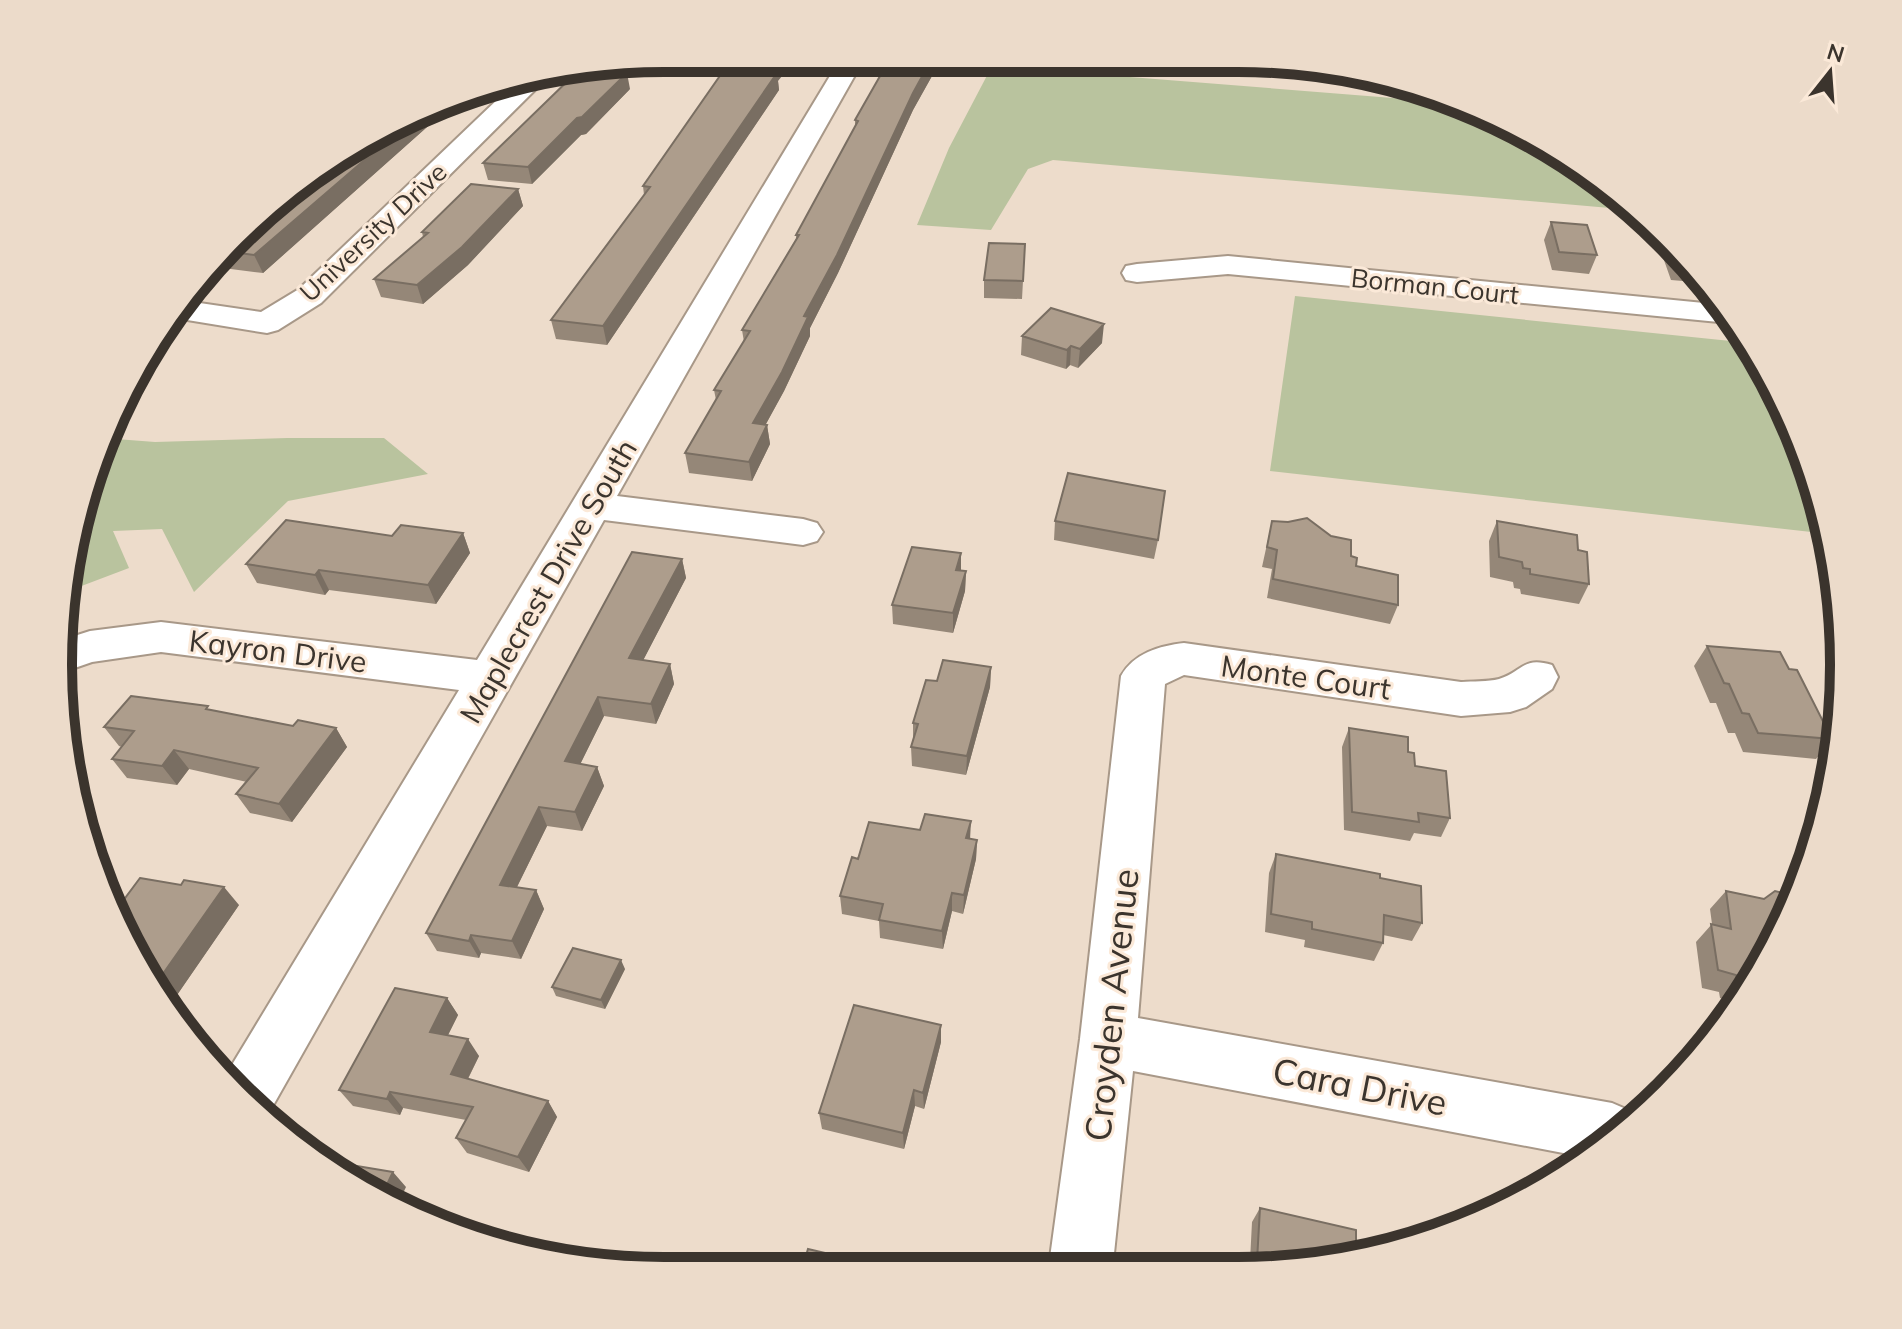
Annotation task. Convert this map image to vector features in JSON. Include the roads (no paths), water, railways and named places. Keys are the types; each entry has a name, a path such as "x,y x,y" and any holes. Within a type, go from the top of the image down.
{"street":[{"name":"Maplecrest Drive South","path":"251,1088 845,72"},
{"name":"University Drive","path":"189,311 267,323 310,296 522,89"},
{"name":"Borman Court","path":"1137,273 1228,265 1715,314"},
{"path":"593,506 803,532"},
{"name":"Kayron Drive","path":"72,653 90,647 161,637 491,678"},
{"name":"Monte Court","path":"1139,745 1143,676 1166,661 1184,659 1461,699 1510,695 1536,677"},
{"name":"Croyden Avenue","path":"1082,1257 1139,745"},
{"name":"Cara Drive","path":"1108,1039 1603,1131"}]}
